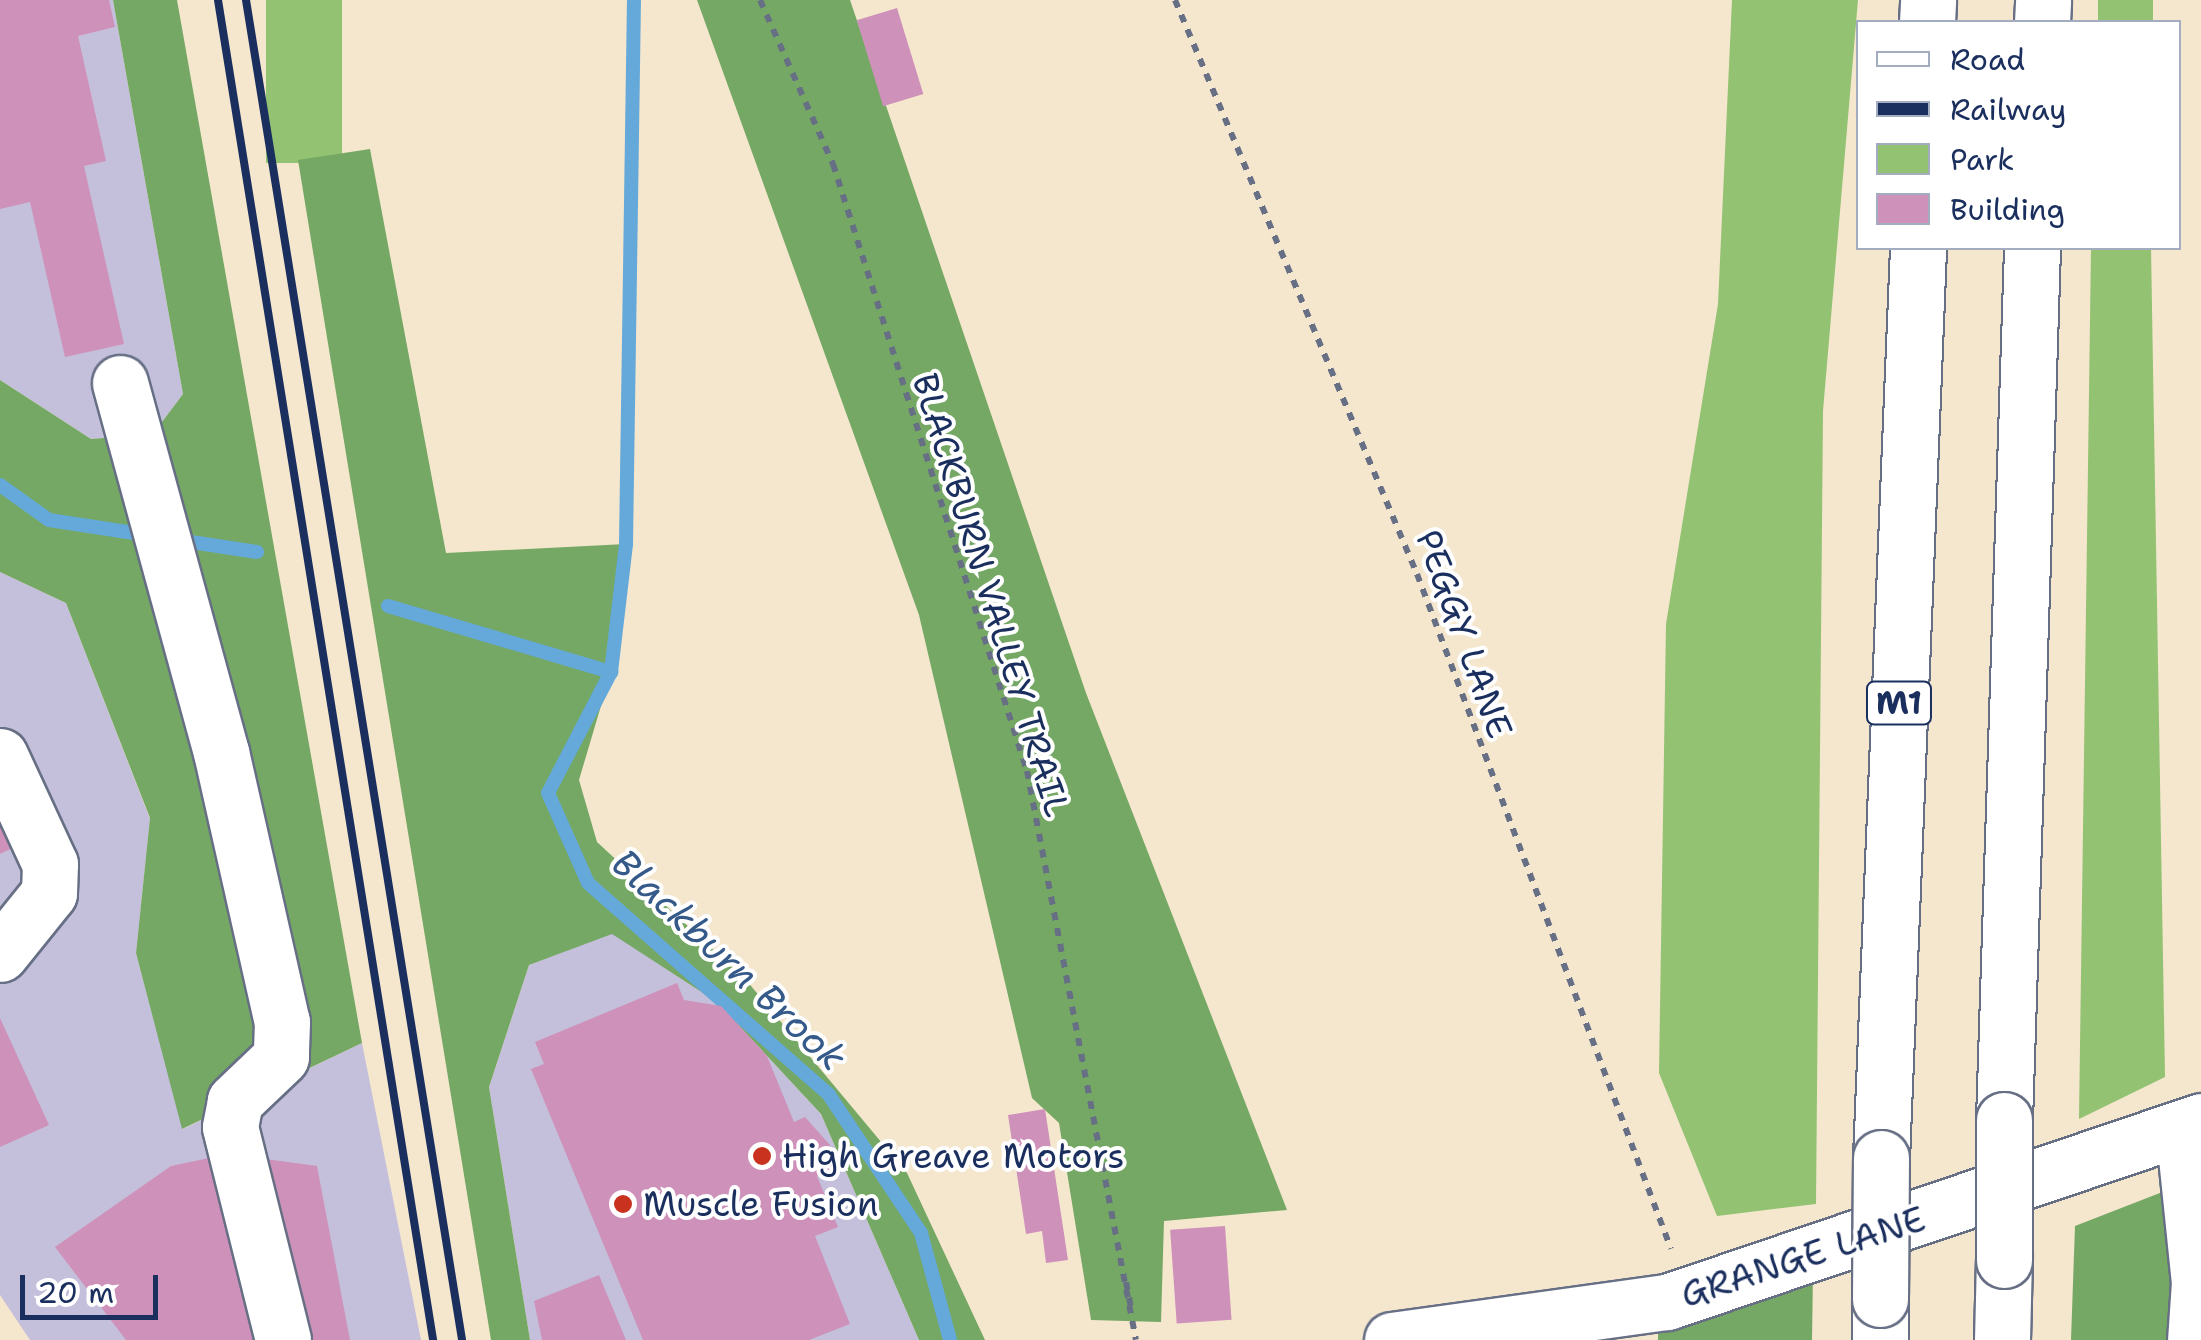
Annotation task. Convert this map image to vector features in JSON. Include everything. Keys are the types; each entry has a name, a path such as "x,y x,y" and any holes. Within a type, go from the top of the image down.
{"main road":[{"name":"M1","path":"1880,1319 1880,1158 1918,250"},
{"path":"2002,1340 2004,1120 2032,250"},
{"path":"120,383 172,573 282,1022 281,1057 234,1101 230,1126 284,1340"},
{"path":"0,756 50,864 49,894 0,954"},
{"name":"GRANGE LANE","path":"1392,1340 1482,1335 1589,1318 1686,1293 2192,1125"},
{"path":"2192,1125 2199,1282 2195,1340"}],"path":[{"name":"BLACKBURN VALLEY TRAIL","path":"760,0 833,164 1026,771 1136,1340"},
{"name":"PEGGY LANE","path":"1176,0 1417,574 1686,1293"}],"shaded area":[{"path":"0,0 113,0 183,394 153,434 91,439 0,380"},
{"path":"0,572 66,603 150,819 136,953 183,1129 362,1043 421,1340 30,1340 0,1295"},
{"path":"612,933 717,1002 821,1114 919,1340 530,1340 489,1087 529,965"}],"green space":[{"path":"113,0 177,0 362,1043 182,1129 136,953 150,818 66,603 0,572 0,380 91,439 153,434 183,394"},
{"path":"266,0 342,0 342,163 266,163"},
{"path":"697,0 850,0 1086,693 1287,1210 1164,1221 1161,1322 1091,1320 1059,1123 1032,1098 919,615"},
{"path":"1732,0 1858,0 1823,411 1816,1204 1717,1216 1659,1073 1666,624 1718,304"},
{"path":"2098,0 2153,0 2153,20 2098,20"},
{"path":"370,149 446,553 626,544 611,672 579,780 597,842 746,980 907,1173 985,1340 919,1340 821,1114 717,1002 612,934 529,965 489,1087 530,1340 491,1340 298,160"},
{"path":"2091,250 2151,250 2165,1077 2079,1119"},
{"path":"2201,1177 2201,1340 2071,1340 2075,1226"},
{"path":"1813,1273 1812,1340 1658,1340 1658,1329"}],"building":[{"path":"0,0 109,0 115,27 78,36 106,161 84,166 124,344 65,357 30,202 0,209"},
{"path":"897,8 923,94 883,106 857,20"},
{"path":"0,772 33,838 0,854"},
{"path":"677,983 684,1000 721,1006 767,1056 794,1122 805,1117 830,1145 838,1167 817,1176 838,1227 815,1236 850,1324 809,1340 643,1340 531,1069 544,1064 535,1042"},
{"path":"0,1018 49,1125 0,1147"},
{"path":"1045,1109 1068,1260 1046,1263 1042,1231 1026,1234 1008,1115"},
{"path":"228,1154 274,1340 126,1340 55,1247 171,1166"},
{"path":"258,1158 317,1166 350,1340 304,1340"},
{"path":"1225,1226 1232,1320 1177,1324 1170,1230"},
{"path":"599,1275 626,1340 542,1340 534,1301"}],"waterway":[{"path":"611,672 626,544 634,0"},
{"name":"Blackburn Brook","path":"0,485 49,520 147,535"},
{"name":"Blackburn Brook","path":"178,540 257,552"},
{"name":"Blackburn Brook","path":"388,606 611,672 548,793 588,883 829,1095 921,1233 950,1340"}],"railway":[{"path":"218,0 433,1340"},
{"path":"246,0 462,1340"}],"place":[{"name":"High Greave Motors","path":"762,1156"},
{"name":"Muscle Fusion","path":"623,1204"}]}
